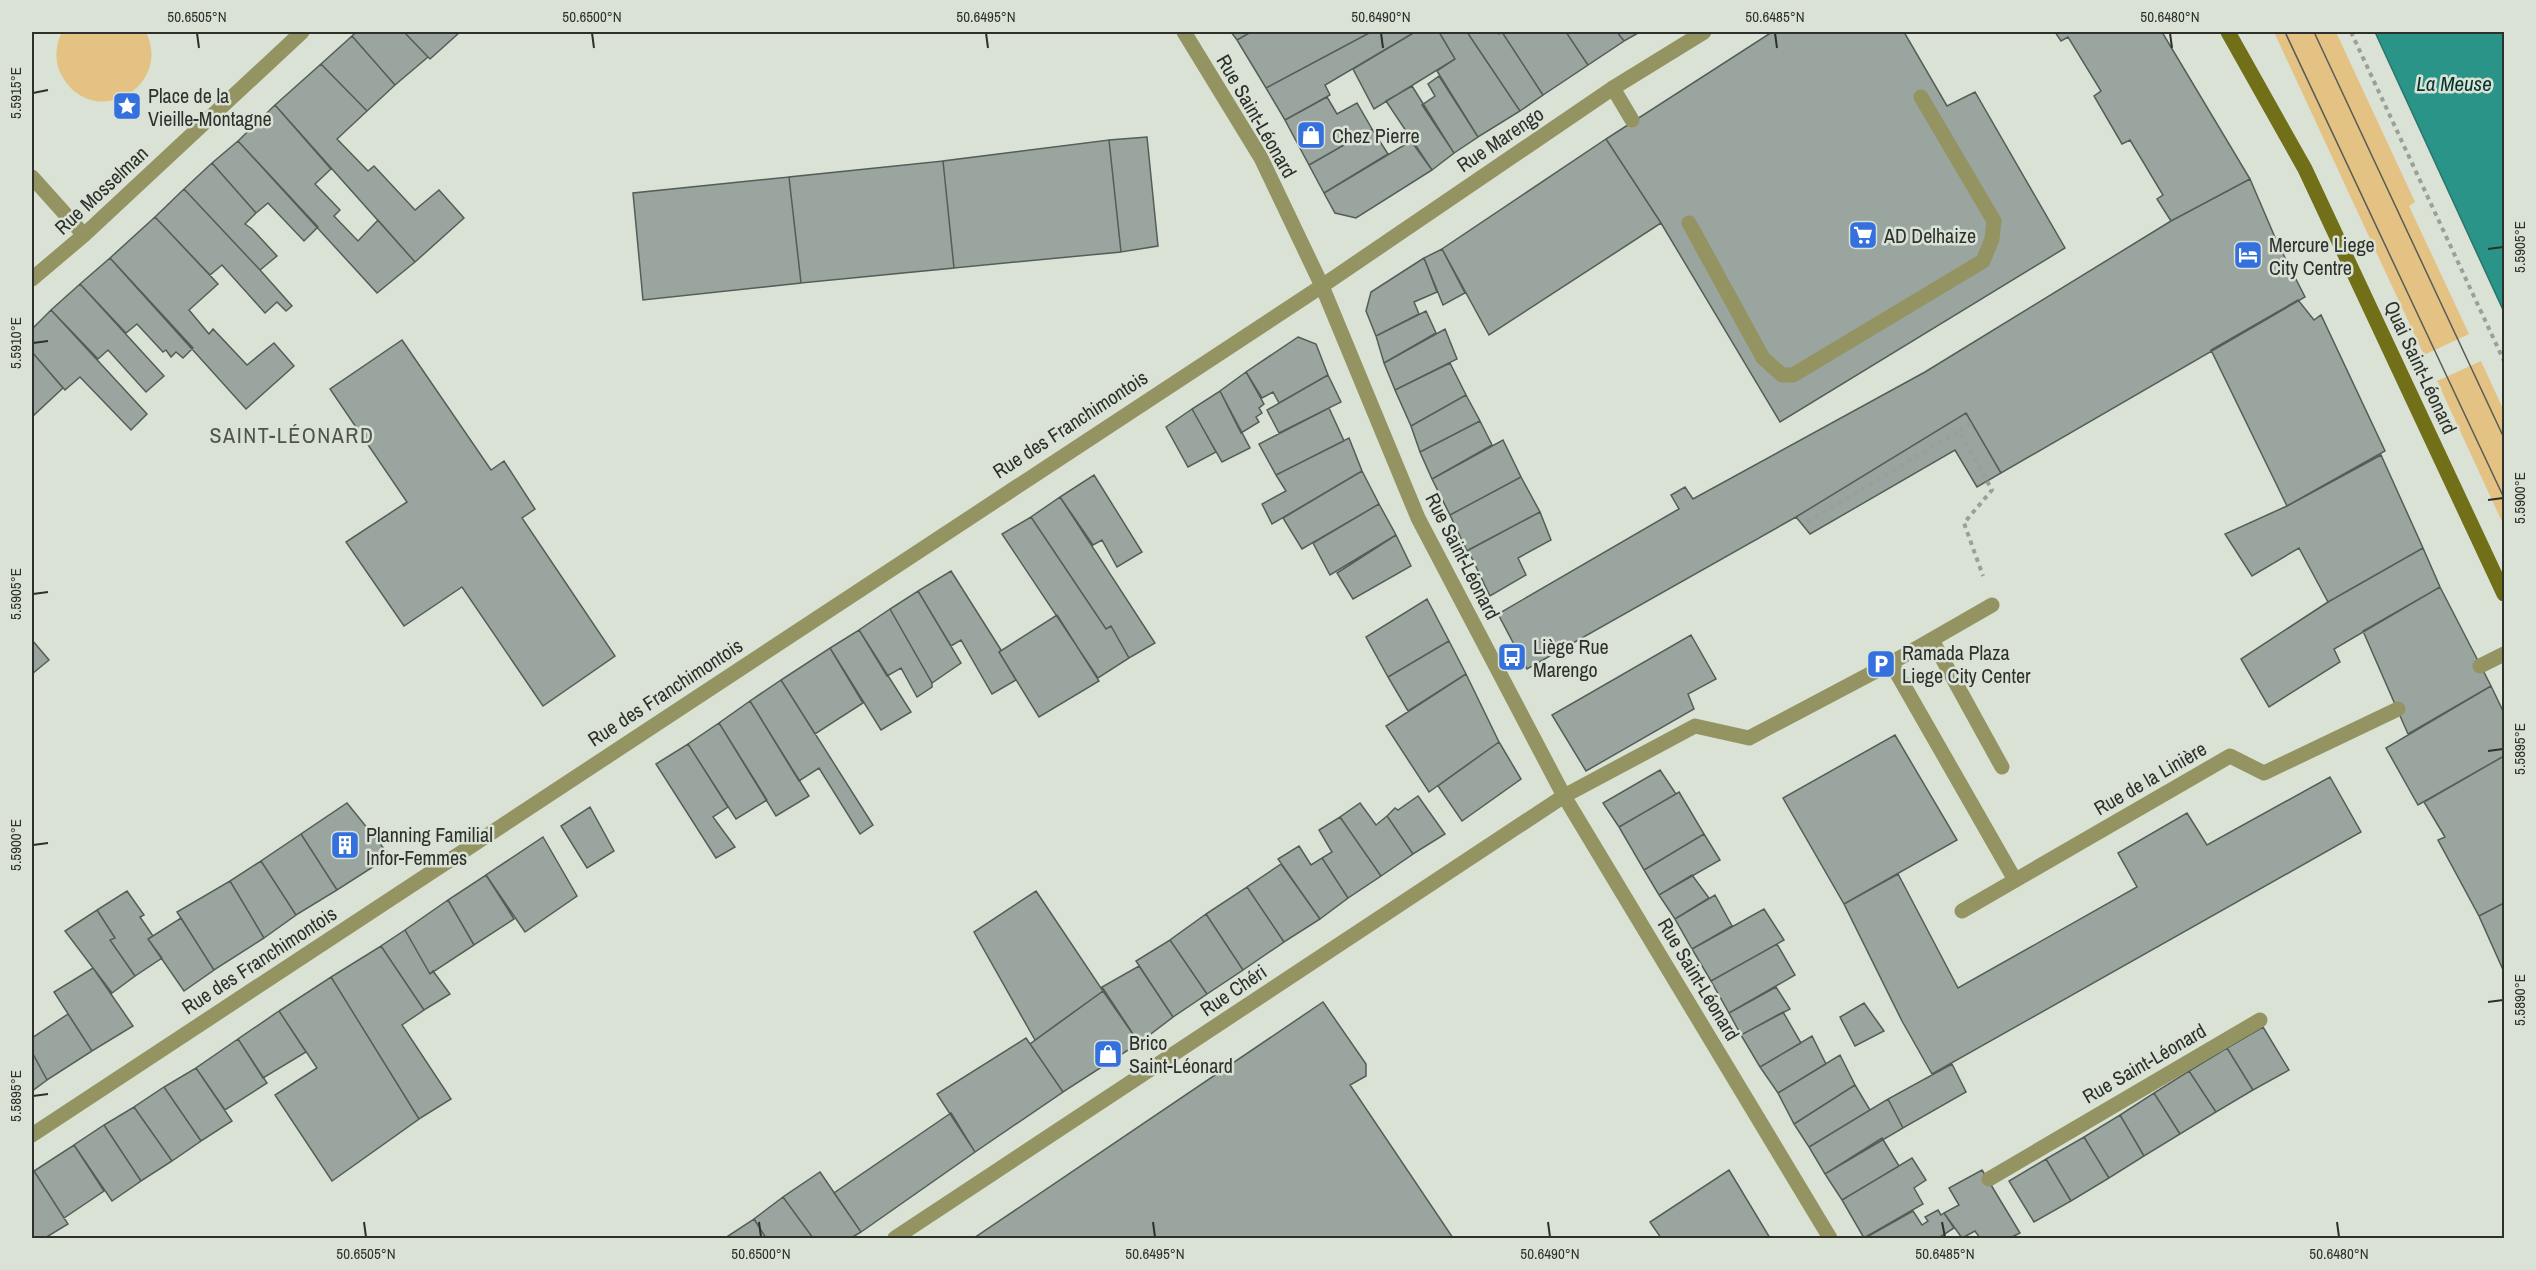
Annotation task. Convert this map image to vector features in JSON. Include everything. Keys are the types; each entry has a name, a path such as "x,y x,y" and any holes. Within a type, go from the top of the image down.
{"main road":[{"name":"Quai Saint-Léonard","path":"2228,32 2305,169 2505,594"}],"street":[{"name":"Rue Mosselman","path":"32,279 84,235 302,32"},
{"name":"Rue Saint-Léonard","path":"1184,32 1261,158 1322,286 1418,518 1564,795 1830,1239"},
{"name":"Rue Marengo","path":"1322,286 1613,88 1704,32"},
{"path":"1613,88 1632,120"},
{"path":"1689,223 1763,358 1782,375 1793,375 1983,261 1992,239 1994,221 1921,97"},
{"path":"32,177 84,235"},
{"name":"Rue des Franchimontois","path":"32,1135 1300,298 1322,286"},
{"name":"Rue Chéri","path":"895,1239 1564,795 1695,726 1749,738 1891,663 1992,605"},
{"path":"1932,640 2002,767"},
{"path":"2480,666 2505,654"},
{"path":"1891,663 2015,880"},
{"name":"Rue de la Linière","path":"1962,911 2230,756 2264,773 2397,710"},
{"name":"Rue Saint-Léonard","path":"1989,1179 2260,1020"}],"path":[{"path":"2351,32 2505,361"},
{"path":"1807,522 1971,423"},
{"path":"1959,431 1992,490 1964,522 1992,605"}],"shaded area":[{"path":"62,32 146,32 151,52 149,70 139,85 126,96 109,101 92,100 76,92 59,71 56,54"},
{"path":"2274,32 2336,32 2415,202 2409,206 2469,334 2424,355"},
{"path":"2481,361 2504,411 2504,526 2437,381"}],"water":[{"name":"La Meuse","path":"2375,32 2504,32 2504,312"}],"building":[{"path":"356,32 404,32 428,57 395,85 352,36"},
{"path":"404,32 460,32 430,59"},
{"path":"1231,32 1251,32 1237,40"},
{"path":"1251,32 1371,32 1266,88 1237,40"},
{"path":"1371,32 1415,32 1325,85 1330,95 1285,120 1266,88"},
{"path":"1415,32 1439,32 1455,59 1374,109 1353,69"},
{"path":"1439,32 1467,32 1520,111 1478,137 1437,71 1455,59"},
{"path":"1467,32 1498,32 1499,34 1502,32 1543,95 1520,111"},
{"path":"1502,32 1566,32 1588,65 1543,95"},
{"path":"1566,32 1617,32 1624,41 1588,65"},
{"path":"1617,32 1640,32 1624,41"},
{"name":"AD Delhaize","path":"1772,32 1904,32 1947,106 1975,92 2065,248 1780,422 1661,223 1606,139"},
{"path":"2055,32 2162,32 2250,179 2171,221 2157,199 2163,195 2130,140 2122,144 2094,96 2101,91 2068,37 2061,41"},
{"path":"352,36 395,85 367,111 321,64"},
{"path":"321,64 367,111 337,139 368,171 374,166 415,210 439,190 464,218 415,262 275,105"},
{"path":"1439,76 1478,137 1454,153 1422,105 1435,96 1428,84"},
{"path":"1412,86 1454,153 1432,170 1386,101"},
{"path":"1327,97 1337,114 1357,103 1372,129 1309,165 1285,120"},
{"path":"275,105 331,169 315,184 340,210 334,216 358,241 378,220 415,262 377,293 238,141"},
{"path":"1372,129 1388,154 1324,193 1309,165"},
{"path":"1147,137 1158,246 1121,252 1109,140"},
{"path":"1606,139 1661,223 1489,335 1442,249"},
{"path":"1109,140 1121,252 954,268 943,161"},
{"path":"238,141 318,227 304,241 268,203 256,213 212,163"},
{"path":"1411,141 1432,170 1356,218 1335,213 1324,193"},
{"path":"943,161 954,268 801,283 789,177"},
{"path":"212,163 256,213 245,224 277,256 260,270 184,189"},
{"path":"789,177 801,283 643,300 633,193"},
{"path":"2250,179 2277,242 2305,297 2001,473 1966,413 1796,517 1527,669 1498,614 1679,509 1671,495 1685,487 1693,499 1925,372 2171,221"},
{"path":"184,189 292,306 286,311 277,302 265,313 222,265 210,275 155,217"},
{"path":"155,217 218,284 189,310 209,334 213,329 247,365 274,343 294,366 246,409 110,258"},
{"path":"1442,249 1465,293 1443,305 1424,258"},
{"path":"110,258 193,348 183,358 176,352 171,357 166,350 163,352 137,324 126,333 80,284"},
{"path":"1424,258 1437,292 1414,302 1419,314 1376,336 1366,311 1371,292"},
{"path":"80,284 164,376 146,392 108,350 98,359 51,310"},
{"path":"2298,300 2314,320 2321,315 2385,451 2287,506 2211,350"},
{"path":"51,310 147,414 131,430 80,377 65,390 32,352 32,329"},
{"path":"1426,311 1436,333 1384,363 1376,336"},
{"path":"1445,329 1457,359 1395,390 1384,363"},
{"path":"1298,337 1316,344 1328,375 1279,403 1273,392 1262,398 1246,372"},
{"path":"402,340 491,470 504,461 535,509 522,518 615,656 543,706 462,587 404,626 346,542 407,502 330,389"},
{"path":"32,352 63,388 34,415 32,412"},
{"path":"1450,363 1466,395 1411,426 1395,390"},
{"path":"1246,372 1264,404 1259,408 1262,413 1256,417 1259,422 1241,433 1220,391"},
{"path":"1328,375 1341,402 1279,433 1267,410"},
{"path":"1220,391 1250,448 1222,462 1192,409"},
{"path":"1466,395 1480,421 1420,452 1411,426"},
{"path":"1329,408 1344,441 1276,475 1259,444"},
{"path":"1192,409 1216,452 1188,467 1166,427"},
{"path":"1966,413 2001,473 1977,487 1955,450 1810,534 1796,517"},
{"path":"1480,421 1492,445 1432,479 1420,452"},
{"path":"1349,438 1362,471 1272,524 1262,504 1286,491 1276,475"},
{"path":"1503,440 1521,477 1450,515 1432,479"},
{"path":"2381,455 2423,548 2328,602 2299,548 2252,576 2225,534 2287,506"},
{"path":"1362,471 1379,504 1302,549 1283,518"},
{"path":"1094,475 1142,552 1117,567 1102,540 1093,545 1060,497"},
{"path":"1521,477 1540,512 1467,551 1450,515"},
{"path":"1060,497 1155,643 1129,658 1111,626 1106,629 1031,517"},
{"path":"1379,504 1396,535 1330,575 1313,543"},
{"path":"1540,512 1551,540 1518,558 1526,575 1490,596 1468,550"},
{"path":"1031,517 1106,629 1111,626 1129,658 1098,678 1002,534"},
{"path":"1396,535 1411,566 1353,599 1337,573"},
{"path":"2423,548 2440,587 2334,649 2340,662 2269,707 2241,659 2328,602"},
{"path":"951,571 1001,650 999,652 1016,680 992,694 961,640 951,646 918,591"},
{"path":"2440,587 2491,686 2408,734 2363,631"},
{"path":"918,591 961,663 932,683 890,609"},
{"path":"1427,599 1449,641 1388,677 1366,637"},
{"path":"890,609 932,683 932,687 917,697 901,668 887,676 859,630"},
{"path":"1057,615 1099,681 1039,717 999,652"},
{"path":"859,630 911,712 881,730 830,648"},
{"path":"1691,635 1716,679 1688,694 1694,709 1586,771 1552,715"},
{"path":"32,640 49,660 32,674"},
{"path":"1449,641 1466,674 1408,711 1388,677"},
{"path":"830,648 863,703 815,734 781,680"},
{"path":"1466,674 1499,742 1429,792 1386,726"},
{"path":"781,680 873,825 860,834 819,768 799,781 750,701"},
{"path":"2491,686 2504,713 2504,756 2418,805 2386,748"},
{"path":"750,701 809,796 776,816 719,723"},
{"path":"719,723 767,800 736,819 688,744"},
{"path":"1895,735 1957,840 1844,904 1783,798"},
{"path":"1499,742 1521,779 1462,821 1438,786"},
{"path":"688,744 728,807 713,817 735,847 716,858 656,764"},
{"path":"2504,756 2504,903 2479,916 2438,840 2445,837 2424,802"},
{"path":"1660,770 1676,794 1619,827 1603,803"},
{"path":"2330,777 2361,832 1932,1074 1902,1021 1844,904 1898,874 1958,988 2137,887 2118,853 2187,813 2207,845"},
{"path":"1679,792 1704,834 1644,870 1619,827"},
{"path":"1418,796 1445,834 1413,854 1387,816 1395,808 1398,810"},
{"name":"Planning Familial Infor-Femmes","path":"347,803 390,856 337,890 301,834"},
{"path":"1360,803 1376,825 1387,816 1413,854 1381,876 1340,817"},
{"path":"590,807 614,851 587,868 561,826"},
{"path":"1340,817 1381,876 1348,898 1322,858 1332,852 1319,830"},
{"path":"301,834 337,890 296,915 261,861"},
{"path":"1704,834 1720,860 1659,895 1644,870"},
{"path":"543,837 577,896 525,932 486,875"},
{"path":"1299,846 1311,865 1322,858 1348,898 1320,919 1278,859"},
{"path":"261,861 296,915 264,938 230,881"},
{"path":"1281,864 1320,919 1284,942 1247,887"},
{"path":"486,875 514,919 474,945 448,900"},
{"path":"1692,875 1709,898 1675,919 1659,895"},
{"path":"230,881 264,938 214,970 177,912"},
{"path":"1247,887 1284,942 1243,970 1206,914"},
{"path":"127,891 144,915 140,917 153,936 148,939 162,958 135,976 110,940 115,938 97,910"},
{"path":"1036,891 1103,991 1035,1040 974,932"},
{"path":"1715,895 1732,926 1692,949 1675,919"},
{"path":"448,900 474,945 430,974 405,930"},
{"path":"2504,903 2504,972 2479,916"},
{"path":"1764,909 1784,940 1711,981 1692,949"},
{"path":"97,910 115,938 110,940 135,976 112,993 65,931"},
{"path":"1206,914 1243,970 1207,994 1170,940"},
{"path":"181,918 214,970 184,991 148,939"},
{"path":"405,930 430,974 433,971 450,994 424,1010 381,946"},
{"path":"1170,940 1207,994 1173,1017 1136,961"},
{"path":"1777,944 1795,975 1729,1013 1711,981"},
{"path":"381,946 424,1010 402,1025 451,1099 419,1119 331,977"},
{"path":"1139,966 1173,1017 1139,1043 1102,987"},
{"path":"93,968 133,1026 92,1051 54,992"},
{"path":"331,977 419,1119 332,1181 275,1095 317,1068 279,1011"},
{"path":"1776,987 1790,1009 1741,1035 1729,1013"},
{"path":"1103,991 1139,1043 1063,1092 1030,1044"},
{"path":"1323,1002 1366,1064 1366,1076 1350,1085 1453,1238 974,1238"},
{"path":"1864,1003 1884,1031 1855,1046 1840,1017"},
{"path":"279,1011 306,1052 263,1078 238,1039"},
{"path":"1783,1012 1801,1043 1760,1067 1741,1035"},
{"path":"68,1014 92,1051 47,1080 32,1052 32,1038"},
{"path":"2263,1027 2289,1070 2253,1090 2227,1048"},
{"path":"1812,1036 1826,1064 1778,1093 1760,1067"},
{"path":"1026,1038 1063,1092 975,1152 937,1094"},
{"path":"238,1039 267,1083 225,1110 196,1068"},
{"path":"2227,1048 2253,1090 2216,1112 2189,1071"},
{"path":"32,1052 47,1080 32,1091"},
{"path":"1840,1055 1855,1085 1794,1124 1778,1093"},
{"path":"1952,1064 1966,1092 1903,1128 1888,1099"},
{"path":"196,1068 232,1121 201,1141 164,1087"},
{"path":"2189,1071 2216,1112 2180,1134 2154,1093"},
{"path":"1855,1085 1870,1110 1809,1147 1794,1124"},
{"path":"164,1087 201,1141 172,1161 134,1107"},
{"path":"2154,1093 2180,1134 2144,1156 2120,1115"},
{"path":"1888,1099 1903,1128 1825,1174 1809,1147"},
{"path":"134,1107 172,1161 141,1181 104,1125"},
{"path":"951,1113 975,1152 861,1232 834,1193"},
{"path":"2120,1115 2144,1156 2109,1178 2084,1137"},
{"path":"104,1125 141,1181 112,1201 74,1145"},
{"path":"2084,1137 2109,1178 2071,1201 2046,1159"},
{"path":"1882,1138 1899,1166 1842,1200 1825,1174"},
{"path":"74,1145 104,1191 64,1218 34,1171"},
{"path":"1912,1158 1926,1180 1914,1188 1923,1204 1864,1238 1842,1200"},
{"path":"2046,1159 2071,1201 2034,1222 2009,1181"},
{"path":"1729,1170 1770,1238 1661,1238 1650,1222"},
{"path":"1982,1170 2020,1233 2010,1238 1980,1238 1975,1231 1962,1238 1944,1213 1959,1205 1949,1188"},
{"path":"34,1171 68,1224 45,1238 32,1238 32,1173"},
{"path":"820,1172 861,1232 851,1238 813,1238 783,1197"},
{"path":"783,1197 813,1238 766,1238 754,1219"},
{"path":"1938,1210 1941,1215 1944,1213 1954,1228 1941,1238 1865,1238 1913,1211 1922,1225 1928,1221 1925,1217"},
{"path":"754,1219 766,1238 725,1238"}],"tram line":[{"path":"2285,32 2504,498"},
{"path":"2314,32 2504,438"}],"place":[{"name":"Place de la Vieille-Montagne","path":"127,106"},
{"name":"Chez Pierre","path":"1311,135"},
{"name":"AD Delhaize","path":"1863,235"},
{"name":"Mercure Liege City Centre","path":"2248,255"},
{"name":"Liège Rue Marengo","path":"1512,657"},
{"name":"Ramada Plaza Liege City Center","path":"1881,664"},
{"name":"Planning Familial Infor-Femmes","path":"345,845"},
{"name":"Brico Saint-Léonard","path":"1108,1054"}],"district":[{"name":"SAINT-LÉONARD","path":"292,435"}]}
